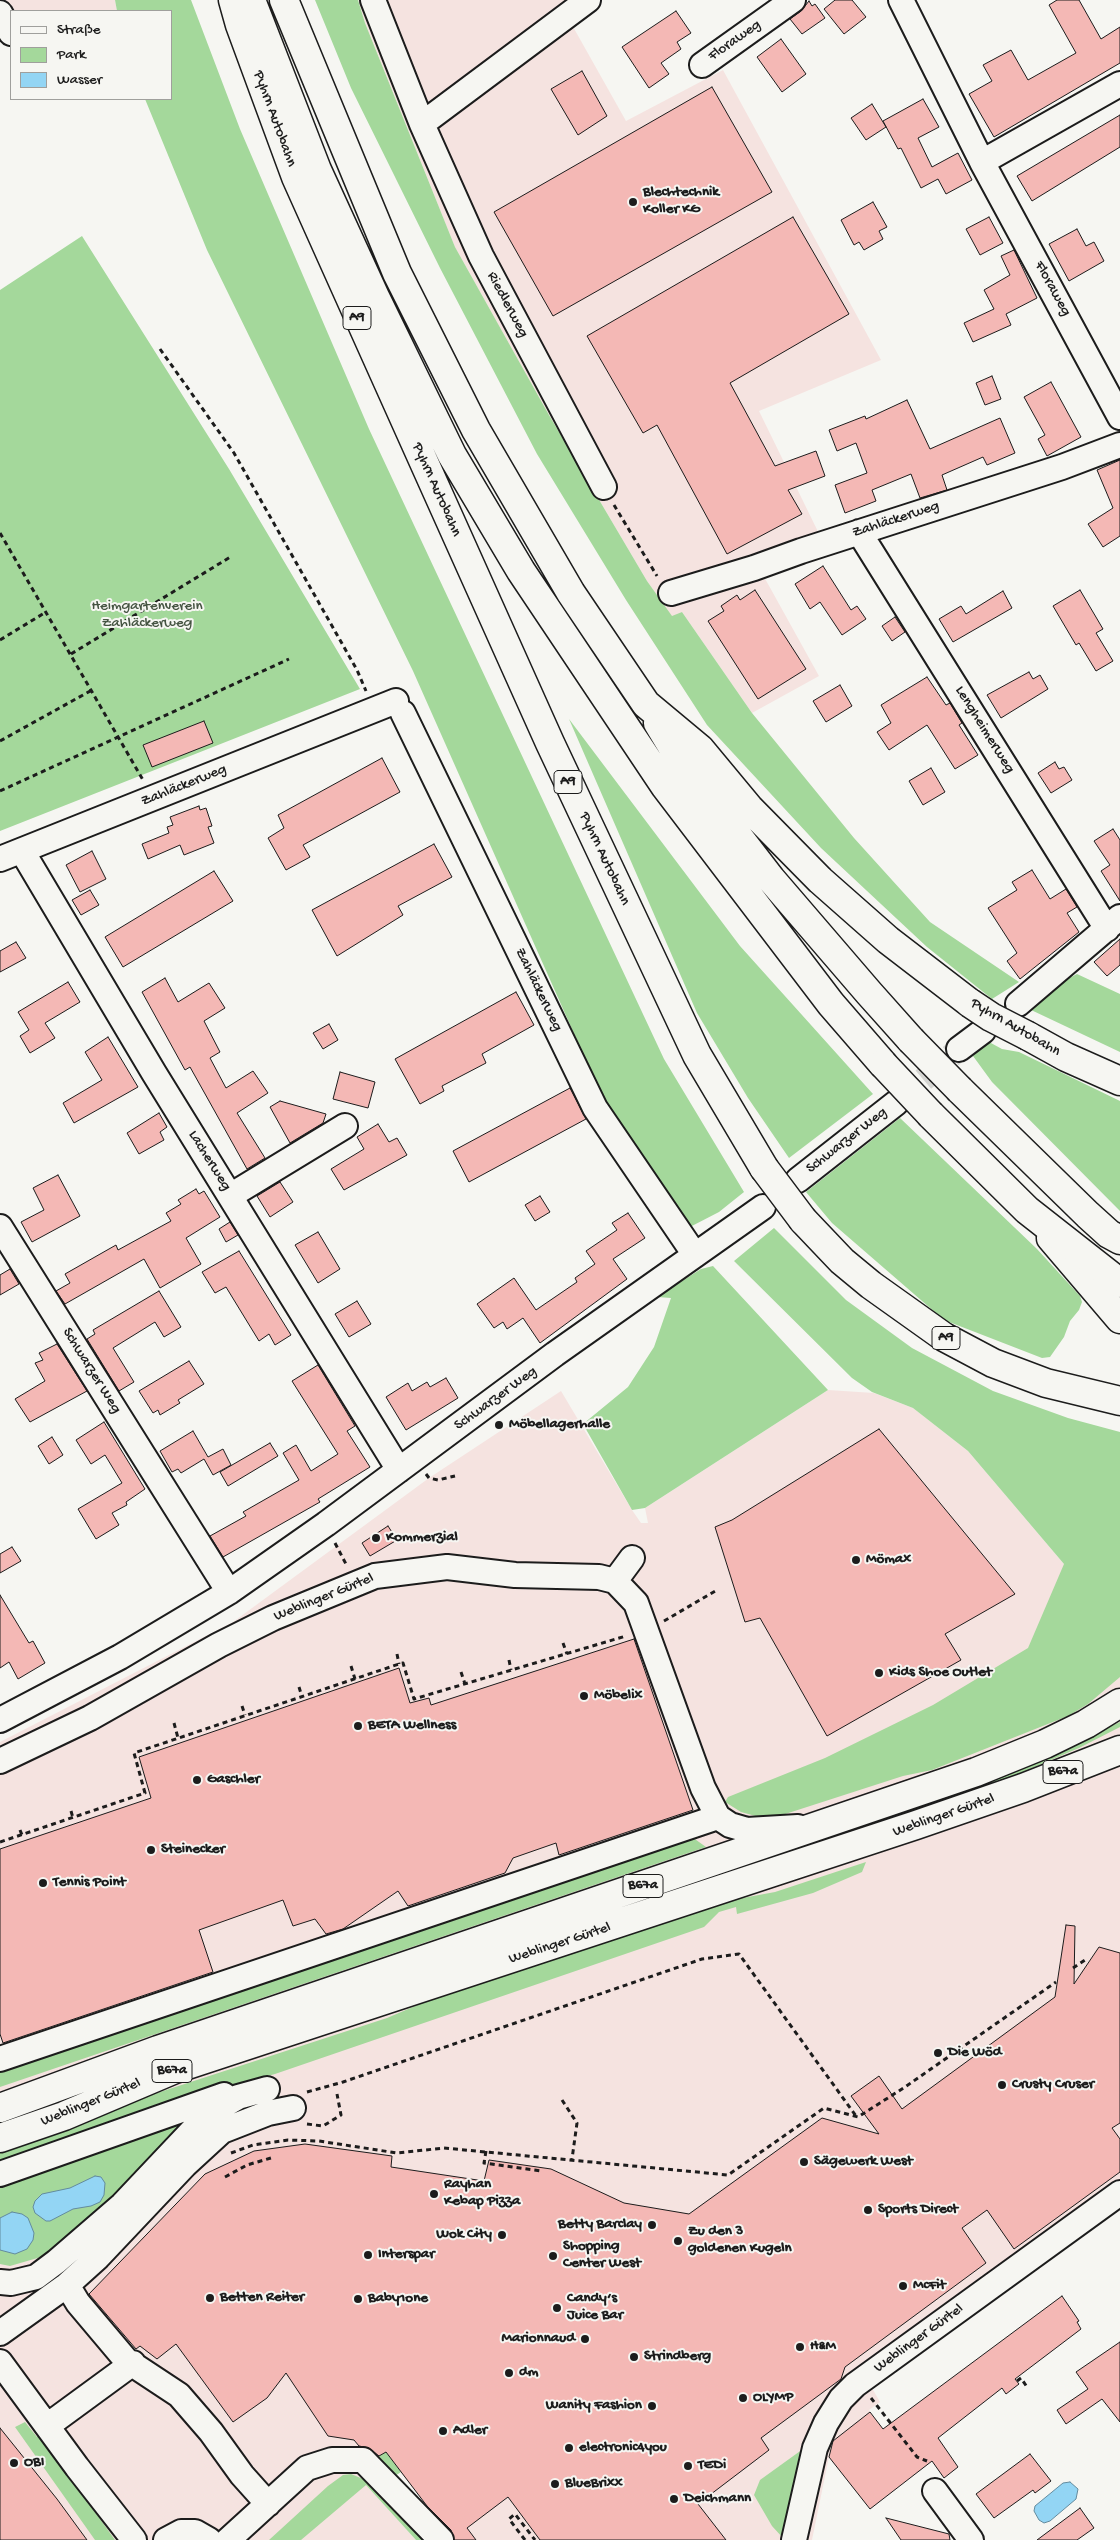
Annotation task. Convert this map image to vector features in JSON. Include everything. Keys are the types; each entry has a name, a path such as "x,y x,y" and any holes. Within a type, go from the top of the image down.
{"main road":[{"name":"Pyhrn Autobahn","path":"233,0 240,25 296,177 554,752 697,1054 764,1168 803,1220 842,1261 870,1285 944,1337 993,1363 1046,1383 1120,1401"},
{"path":"251,0 317,170 368,282 452,455 521,571 665,786 831,1004 883,1064 931,1115 1027,1210 1120,1319"},
{"name":"Pyhrn Autobahn","path":"284,0 397,273 476,430 571,593 646,704 700,749 749,808 820,880 888,940 991,1017 1066,1057 1120,1081"},
{"path":"646,704 684,766 771,879 911,1040 1088,1215 1109,1234 1120,1240"},
{"path":"1027,1210 1120,1283"},
{"name":"Weblinger Gürtel","path":"0,2108 168,2047 976,1772 1045,1744 1086,1724 1120,1703"},
{"name":"Weblinger Gürtel","path":"0,2138 64,2116 175,2069 898,1832 1023,1788 1120,1750"}],"street":[{"name":"Riedlerweg","path":"373,0 422,124 481,256 604,487"},
{"path":"422,124 588,0"},
{"name":"Floraweg","path":"702,65 793,0"},
{"name":"Floraweg","path":"901,0 982,162 1120,417"},
{"path":"0,13 10,31"},
{"path":"982,162 1120,84"},
{"name":"Zahläckerweg","path":"671,593 754,568 1062,467 1120,445"},
{"name":"Lengheimerweg","path":"859,532 1114,923"},
{"name":"Zahläckerweg","path":"11,855 374,710 399,707 595,1108 695,1255"},
{"name":"Lacherweg","path":"11,855 230,1196 399,1470"},
{"path":"1018,1004 1114,923"},
{"path":"959,1049 982,1031"},
{"name":"Schwarzer Weg","path":"798,1180 896,1103"},
{"path":"230,1196 345,1126"},
{"name":"Schwarzer Weg","path":"1,1717 120,1657 229,1592 763,1207"},
{"name":"Schwarzer Weg","path":"0,1227 229,1592"},
{"path":"0,2059 718,1817 703,1788 644,1630 636,1603 615,1581 632,1558"},
{"name":"Weblinger Gürtel","path":"0,1761 90,1718 219,1645 273,1618 374,1576 447,1567 515,1575 599,1577 615,1581"},
{"name":"Weblinger Gürtel","path":"718,1817 730,1825 747,1830 821,1825"},
{"path":"0,2174 249,2087 266,2089 238,2097 207,2115 122,2205 78,2245 36,2277 11,2283 0,2282"},
{"path":"0,2334 58,2291 98,2257 185,2165 222,2131 299,2100"},
{"name":"Weblinger Gürtel","path":"794,2540 815,2448 826,2422 841,2399 854,2385 1120,2193"},
{"path":"36,2277 46,2286 78,2303 126,2360 133,2363 178,2396 211,2432 242,2475 268,2504"},
{"path":"0,2362 88,2482 134,2540"},
{"path":"48,2426 133,2363"},
{"path":"228,2540 307,2468 332,2460 363,2460 440,2540"},
{"path":"935,2491 971,2540"},
{"path":"166,2540 180,2532 195,2532 209,2540"}],"path":[{"path":"160,349 234,453 357,670 374,710"},
{"path":"604,487 667,592 671,593"},
{"path":"0,533 119,736 151,799"},
{"path":"71,654 232,556"},
{"path":"0,640 46,612"},
{"path":"0,791 289,660"},
{"path":"0,741 92,690"},
{"path":"0,1842 145,1793 134,1753 403,1663 414,1699 644,1630 717,1590"},
{"path":"563,1643 566,1654"},
{"path":"397,1654 399,1664"},
{"path":"509,1660 511,1670"},
{"path":"351,1666 355,1679"},
{"path":"461,1672 465,1684"},
{"path":"300,1687 302,1697"},
{"path":"242,1706 245,1716"},
{"path":"174,1723 178,1738"},
{"path":"71,1811 73,1818"},
{"path":"20,1830 22,1835"},
{"path":"299,2100 342,2082 702,1959 739,1954 858,2117"},
{"path":"1074,1968 1088,1958"},
{"path":"223,2157 253,2145 288,2140 319,2140 397,2153 444,2148 728,2175 824,2108 858,2117 905,2088 1056,1982"},
{"path":"562,2100 577,2123 572,2159"},
{"path":"486,2151 484,2163 541,2171"},
{"path":"225,2177 247,2165 271,2158"},
{"path":"1017,2381 1021,2378 1027,2387"},
{"path":"873,2400 917,2457 927,2461"},
{"path":"519,2511 509,2519 525,2540"},
{"path":"515,2514 535,2540"}],"shaded area":[{"path":"0,0 115,0 117,10 10,10 0,23"},
{"path":"358,0 599,0 572,25 626,121 723,70 881,360 759,411 826,548 763,575 819,676 752,713 682,612 672,617 647,581 549,415 455,247 365,23"},
{"path":"828,1390 874,1393 913,1408 968,1451 1064,1564 1120,1608 1120,2207 872,2388 880,2402 832,2442 812,2540 453,2540 385,2452 366,2485 416,2540 0,2540 0,1742 233,1622 429,1478 561,1391 632,1510 641,1523 648,1523 645,1508"}],"green space":[{"path":"115,0 191,0 240,129 369,429 664,1059 744,1192 719,1212 688,1228 611,1117 413,671 207,250 145,100 172,100 172,10 117,10"},
{"path":"315,0 358,0 365,23 455,247 549,415 647,581 672,616 682,612 752,713 854,838 930,922 1019,982 992,999 927,947 821,848 707,725 626,600 537,454 440,268 351,88"},
{"name":"Heimgartenverein Zahläckerweg","path":"82,236 229,469 360,689 0,831 0,290"},
{"path":"569,719 740,946 873,1094 789,1158 748,1098 697,1013"},
{"path":"1077,974 1120,994 1120,1052 1029,1009 1054,986"},
{"path":"989,1042 1002,1049 1019,1052 1120,1101 1120,1211 992,1082 973,1056"},
{"path":"900,1118 1037,1249 1080,1296 1082,1302 1079,1310 1070,1321 1064,1337 1050,1357 1042,1358 944,1320 832,1223 806,1192"},
{"path":"774,1228 846,1300 912,1348 993,1391 1068,1418 1120,1432 1120,1677 1088,1704 1068,1716 932,1770 903,1776 776,1817 759,1817 741,1812 725,1802 728,1797 825,1758 933,1705 1028,1648 1064,1564 968,1451 913,1408 872,1392 852,1378 734,1261"},
{"path":"713,1266 828,1390 645,1508 632,1510 583,1424 628,1387 654,1347 671,1298 657,1297 701,1269"},
{"path":"1120,1722 1120,1727 1079,1748 1018,1774 0,2127 0,2122 94,2088 162,2058 1045,1757"},
{"path":"692,1837 706,1847 0,2087 0,2066"},
{"path":"866,1862 862,1872 813,1893 737,1914 736,1907 719,1912 704,1927 275,2074 223,2088 0,2167 0,2153 157,2093 387,2018 427,2001 721,1902 775,1892"},
{"path":"197,2114 76,2233 41,2257 10,2266 0,2264 0,2182"},
{"path":"25,2422 37,2437 40,2435 115,2540 95,2540 15,2427"},
{"path":"803,2449 783,2538 772,2526 754,2495 760,2480"},
{"path":"386,2452 401,2472 392,2478 375,2458"},
{"path":"351,2474 368,2481 423,2540 416,2540 366,2485 301,2540 269,2540 328,2486 343,2475"}],"water":[{"path":"95,2176 101,2177 105,2183 104,2195 100,2202 91,2206 73,2209 50,2221 46,2221 35,2213 33,2207 35,2201 42,2194 70,2188"},
{"path":"12,2212 22,2214 28,2218 34,2233 33,2240 27,2249 15,2254 0,2250 0,2218"},
{"path":"1070,2482 1078,2489 1076,2499 1050,2521 1044,2523 1039,2520 1034,2511 1035,2506 1063,2483"}],"building":[{"path":"835,0 852,0 866,17 844,34 824,9"},
{"path":"1057,0 1079,0 1101,39 1120,27 1120,63 994,137 969,94 992,81 983,65 1011,50 1028,80 1076,53 1049,5"},
{"path":"809,1 812,6 815,4 825,18 802,34 790,19 801,11"},
{"path":"676,11 691,33 677,42 681,49 661,63 669,74 649,88 622,47"},
{"path":"781,39 806,74 782,92 757,57"},
{"path":"582,71 607,116 578,135 551,89"},
{"name":"Blechtechnik Koller KG","path":"712,87 772,192 553,316 494,212"},
{"path":"923,99 939,127 918,138 932,167 958,153 972,180 946,194 938,179 921,188 901,148 898,149 883,121"},
{"path":"872,104 886,127 866,140 851,118"},
{"path":"1120,115 1120,147 1032,201 1017,176"},
{"path":"873,202 887,227 879,231 883,239 864,250 859,242 854,245 841,220"},
{"path":"793,217 849,314 730,383 775,466 816,451 825,476 788,490 802,514 727,554 657,425 643,433 587,336"},
{"path":"989,217 1003,243 980,255 966,229"},
{"path":"1077,229 1086,246 1094,242 1104,261 1069,281 1049,244"},
{"path":"1014,250 1037,298 1006,314 1011,325 973,342 964,323 994,309 984,290 1010,275 1001,256"},
{"path":"992,376 1001,399 985,405 976,383"},
{"path":"1051,382 1081,437 1047,456 1038,439 1045,435 1024,397"},
{"path":"907,400 930,449 1000,418 1015,453 987,465 983,457 942,475 947,490 920,498 911,474 872,490 876,501 845,513 835,485 867,473 856,443 837,451 829,430 865,416 866,419"},
{"path":"1120,460 1120,536 1103,547 1088,524 1113,508 1097,470"},
{"path":"823,566 851,610 857,606 866,619 842,635 820,602 810,609 795,584"},
{"path":"755,590 806,669 758,699 708,621 724,611 721,606 737,595 740,600"},
{"path":"1080,590 1103,629 1096,633 1113,661 1096,671 1079,643 1076,645 1053,606"},
{"path":"1003,591 1012,608 953,642 939,619 961,606 966,614"},
{"path":"895,617 905,632 892,641 882,626"},
{"path":"1029,672 1033,679 1040,675 1048,689 1001,718 987,695"},
{"path":"927,677 946,705 950,703 962,723 959,725 978,755 955,769 927,725 889,750 877,732 891,723 881,705"},
{"path":"840,685 852,706 826,722 813,701"},
{"path":"204,721 213,743 152,767 143,745"},
{"path":"382,758 400,792 303,845 310,857 286,870 268,838 284,828 278,815"},
{"path":"1055,762 1059,769 1064,767 1072,780 1051,793 1038,773"},
{"path":"931,768 945,792 923,805 909,781"},
{"path":"199,806 200,810 206,808 212,826 208,827 214,843 184,855 180,845 148,859 142,844 169,833 167,827 173,825 170,817"},
{"path":"1113,829 1120,840 1120,901 1101,871 1110,865 1094,841"},
{"path":"434,844 452,877 398,906 403,915 337,956 312,910"},
{"path":"92,851 106,879 80,892 66,865"},
{"path":"1032,870 1050,899 1066,889 1077,907 1067,913 1079,932 1020,979 1007,961 1017,953 988,908 1017,890 1012,882"},
{"path":"214,871 233,901 123,967 105,937"},
{"path":"90,890 99,905 81,915 72,900"},
{"path":"1120,939 1120,965 1107,976 1094,962"},
{"path":"16,942 26,958 0,972 0,951"},
{"path":"165,978 178,1002 209,983 225,1008 204,1021 220,1052 210,1058 226,1088 253,1071 268,1093 237,1113 265,1158 247,1169 190,1067 185,1070 142,992"},
{"path":"68,982 80,1002 45,1023 55,1038 30,1053 20,1036 29,1030 18,1012"},
{"path":"516,992 534,1025 482,1054 486,1063 442,1086 444,1091 420,1104 395,1059"},
{"path":"329,1024 338,1040 323,1049 313,1033"},
{"path":"108,1037 138,1087 74,1123 63,1103 102,1080 85,1052"},
{"path":"340,1072 375,1082 368,1108 333,1099"},
{"path":"570,1088 586,1119 469,1182 453,1151"},
{"path":"280,1101 326,1114 323,1123 290,1143 270,1107"},
{"path":"159,1113 167,1127 160,1132 164,1140 139,1154 127,1133"},
{"path":"378,1124 389,1142 397,1138 407,1155 344,1190 331,1169 364,1149 357,1137"},
{"path":"58,1175 80,1216 32,1242 21,1222 44,1210 33,1188"},
{"path":"280,1182 293,1202 270,1217 257,1196"},
{"path":"196,1189 199,1194 204,1191 220,1217 186,1238 201,1264 160,1288 144,1259 65,1304 56,1291 70,1283 65,1274 116,1245 118,1250 171,1221 166,1213 181,1204 178,1200"},
{"path":"540,1196 550,1212 535,1221 525,1205"},
{"path":"628,1213 645,1238 613,1259 627,1279 540,1343 523,1318 507,1329 503,1322 494,1328 477,1304 514,1278 536,1310 577,1282 575,1278 595,1264 586,1251 617,1230 612,1223"},
{"path":"230,1222 238,1235 226,1242 219,1229"},
{"path":"318,1232 340,1269 318,1283 295,1245"},
{"path":"239,1251 291,1335 275,1345 269,1334 259,1341 226,1287 215,1293 202,1272"},
{"path":"10,1269 19,1284 0,1295 0,1275"},
{"path":"159,1291 181,1327 164,1337 155,1322 113,1348 134,1382 119,1391 87,1339 95,1334 93,1330"},
{"path":"357,1301 371,1324 349,1337 335,1314"},
{"path":"57,1344 87,1391 30,1422 15,1399 45,1381 35,1363 43,1360 39,1353"},
{"path":"189,1361 204,1384 178,1400 180,1403 160,1415 158,1410 153,1413 139,1391"},
{"path":"318,1365 355,1426 347,1431 370,1467 318,1499 320,1502 223,1557 210,1536 246,1516 243,1512 299,1480 283,1453 296,1445 311,1471 338,1454 292,1381"},
{"path":"446,1378 458,1398 406,1430 386,1397 408,1383 412,1391 427,1382 430,1387"},
{"path":"104,1422 145,1489 126,1502 127,1505 112,1513 119,1525 96,1539 78,1509 122,1483 105,1455 91,1464 76,1440"},
{"name":"Mömax","path":"879,1429 1015,1594 945,1634 961,1660 827,1736 760,1618 745,1622 715,1527 732,1520"},
{"path":"193,1431 208,1457 223,1449 231,1465 213,1475 204,1459 181,1473 178,1469 172,1472 160,1451"},
{"path":"52,1437 63,1455 49,1464 38,1446"},
{"path":"270,1443 278,1456 228,1486 220,1472"},
{"path":"388,1526 397,1540 370,1556 362,1543"},
{"path":"12,1547 21,1561 0,1573 0,1554"},
{"path":"0,1595 29,1643 33,1641 45,1663 18,1679 9,1662 0,1668"},
{"path":"634,1639 693,1810 559,1855 556,1843 513,1858 505,1873 408,1906 398,1891 343,1929 326,1934 315,1919 293,1926 283,1900 199,1930 213,1972 3,2043 0,2034 0,1849 151,1798 139,1757 399,1668 410,1703 429,1698 431,1705"},
{"name":"Shopping Center West","path":"1066,1925 1075,1926 1074,1984 1099,1947 1120,1953 1120,2123 1112,2128 1120,2139 1120,2172 1014,2249 987,2210 962,2228 986,2263 845,2367 841,2379 761,2438 769,2450 698,2504 726,2540 540,2540 508,2497 467,2528 476,2540 454,2540 451,2530 427,2506 386,2452 379,2456 369,2448 359,2446 354,2440 328,2436 286,2373 267,2398 233,2422 176,2344 157,2359 140,2346 136,2349 89,2294 205,2174 254,2151 305,2144 392,2156 391,2167 484,2181 489,2160 551,2169 624,2203 689,2214 822,2118 879,2134 851,2096 879,2076 902,2109 1055,1997"},
{"path":"1062,2296 1079,2321 1077,2322 1081,2329 1015,2379 1019,2384 1006,2394 1002,2388 938,2438 958,2467 944,2478 932,2461 870,2509 829,2457 833,2441 870,2412 883,2429"},
{"path":"1120,2342 1120,2422 1102,2399 1066,2424 1057,2410 1088,2389 1076,2372"},
{"name":"OBI","path":"0,2428 57,2499 87,2540 0,2540"},
{"path":"1030,2454 1051,2481 1035,2493 1033,2490 994,2518 976,2494"},
{"path":"1080,2508 1094,2528 1077,2540 1037,2540"},
{"path":"886,2518 949,2534 950,2540 901,2540"}],"tunnel":[{"path":"896,1103 959,1049"}],"place":[{"name":"Blechtechnik Koller KG","path":"633,202"},
{"name":"Möbellagerhalle","path":"499,1425"},
{"name":"Kommerzial","path":"376,1538"},
{"name":"Mömax","path":"856,1560"},
{"name":"Kids Shoe Outlet","path":"879,1673"},
{"name":"Möbelix","path":"584,1696"},
{"name":"BETA Wellness","path":"358,1726"},
{"name":"Gaschler","path":"197,1780"},
{"name":"Steinecker","path":"151,1850"},
{"name":"Tennis Point","path":"43,1883"},
{"name":"Die Wöd","path":"938,2053"},
{"name":"Crusty Cruser","path":"1002,2085"},
{"name":"Sägewerk West","path":"804,2162"},
{"name":"Rayhan Kebap Pizza","path":"434,2194"},
{"name":"Sports Direct","path":"868,2210"},
{"name":"Betty Barclay","path":"652,2225"},
{"name":"Wok City","path":"502,2235"},
{"name":"Zu den 3 goldenen Kugeln","path":"678,2241"},
{"name":"Interspar","path":"368,2255"},
{"name":"Shopping Center West","path":"553,2256"},
{"name":"McFit","path":"903,2286"},
{"name":"Betten Reiter","path":"210,2298"},
{"name":"Baby1one","path":"358,2299"},
{"name":"Candy‘s Juice Bar","path":"557,2308"},
{"name":"Marionnaud","path":"585,2339"},
{"name":"H&M","path":"800,2347"},
{"name":"Strindberg","path":"634,2357"},
{"name":"dm","path":"509,2373"},
{"name":"OLYMP","path":"743,2398"},
{"name":"Wanity Fashion","path":"652,2406"},
{"name":"Adler","path":"443,2431"},
{"name":"electronic4you","path":"569,2448"},
{"name":"OBI","path":"14,2463"},
{"name":"TEDi","path":"688,2466"},
{"name":"BlueBrixx","path":"555,2484"},
{"name":"Deichmann","path":"674,2499"}]}
